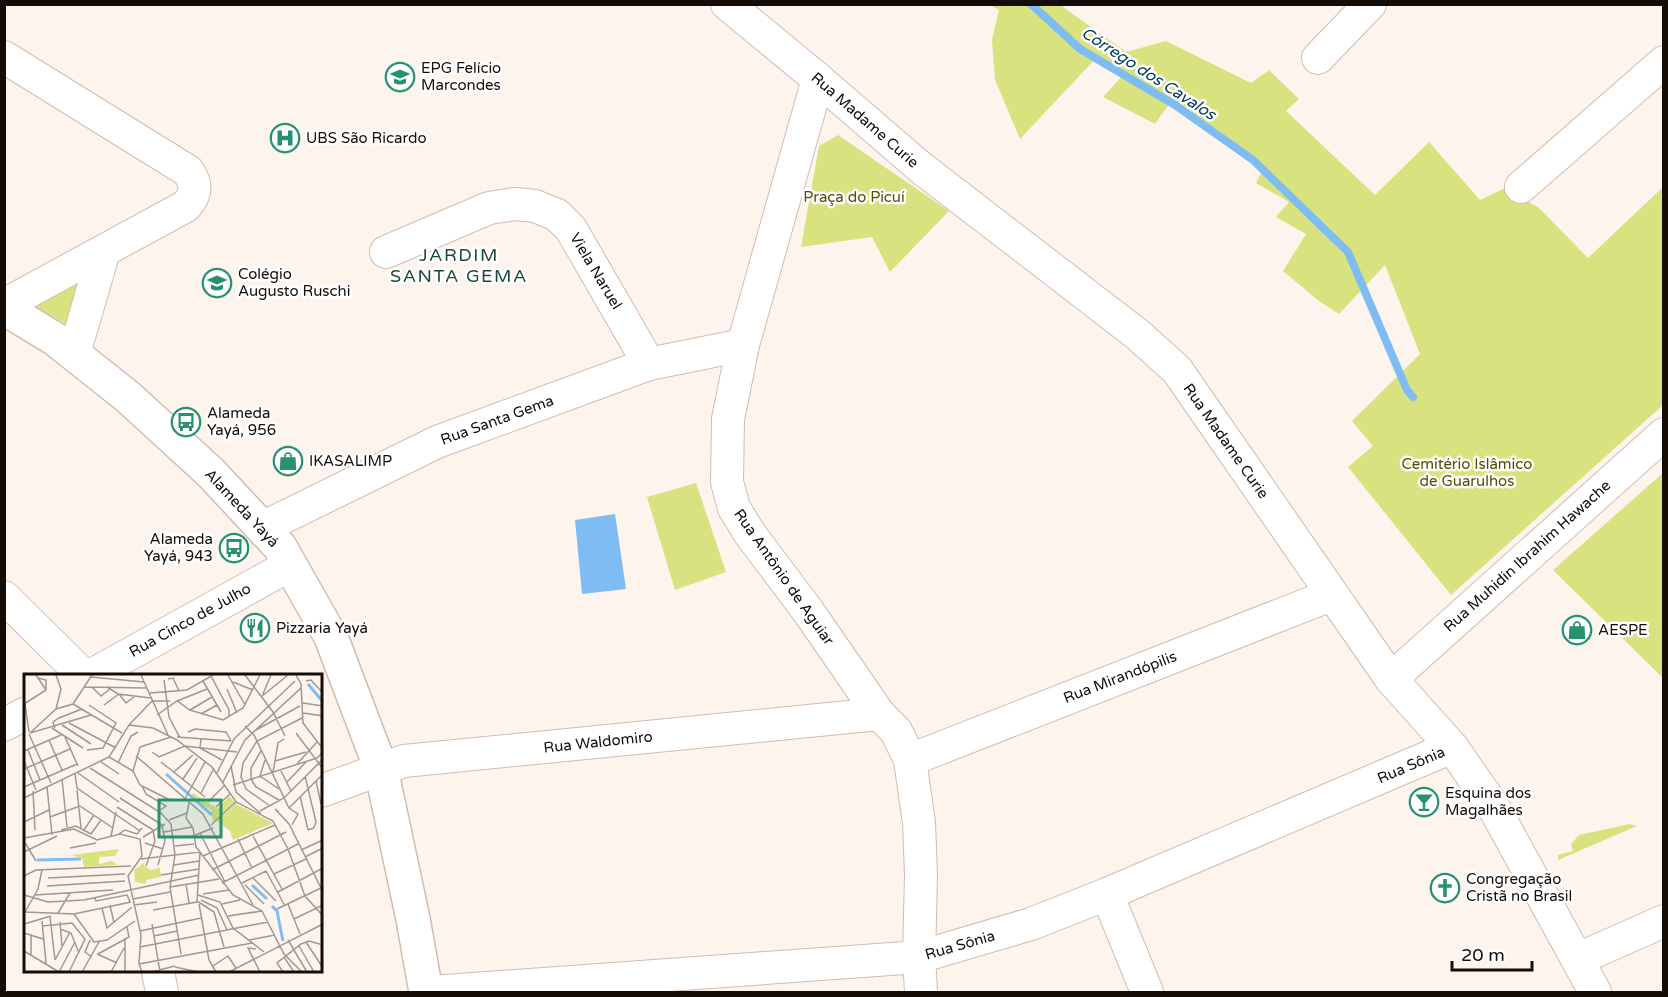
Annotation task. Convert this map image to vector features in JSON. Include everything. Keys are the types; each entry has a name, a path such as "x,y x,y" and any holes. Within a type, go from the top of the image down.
{"street":[{"name":"Rua Madame Curie","path":"727,4 920,167 1137,334 1177,370 1391,679 1452,747 1493,806 1595,993"},
{"path":"1318,58 1370,4"},
{"path":"4,57 188,171 196,190 186,206 4,307"},
{"path":"1521,187 1664,62"},
{"name":"Rua Antônio de Aguiar","path":"818,79 743,345 728,419 727,482 734,508 750,534 808,611 879,714 896,731 910,760 919,823 921,993"},
{"name":"Viela Naruel","path":"386,252 489,208 515,204 535,206 557,215 571,229 649,364"},
{"path":"74,354 104,251"},
{"name":"Alameda Yayá","path":"4,307 56,339 128,397 202,465 280,547 331,637 381,768 426,993"},
{"name":"Rua Santa Gema","path":"262,528 437,442 649,364 743,345"},
{"name":"Rua Muhidin Ibrahim Hawache","path":"1391,679 1664,434"},
{"name":"Rua Cinco de Julho","path":"94,674 290,565"},
{"name":"Rua Mirandópilis","path":"910,760 1331,595"},
{"path":"4,597 82,674"},
{"path":"4,725 24,714"},
{"name":"Rua Waldomiro","path":"322,790 404,760 879,714"},
{"name":"Rua Sônia","path":"432,993 919,957 1031,924 1452,747"},
{"path":"1107,894 1147,993"},
{"path":"1578,959 1664,921"},
{"path":"159,973 162,993"}],"green space":[{"name":"Cemitério Islâmico de Guarulhos","path":"990,5 1064,5 1063,7 1126,52 1166,41 1251,83 1269,70 1299,99 1286,111 1375,195 1429,142 1480,200 1503,189 1538,207 1588,258 1663,187 1663,405 1451,595 1348,467 1373,446 1352,421 1420,354 1385,265 1339,314 1319,301 1283,271 1306,234 1276,217 1289,202 1256,183 1264,167 1172,100 1155,124 1103,97 1123,75 1098,56 1020,139 995,80 992,40 999,10"},
{"name":"Praça do Picuí","path":"838,135 949,211 890,272 872,237 801,247 819,146"},
{"path":"91,267 70,326 26,301"},
{"path":"1663,473 1663,678 1553,570"},
{"path":"696,483 726,572 675,590 647,497"},
{"path":"1630,824 1637,826 1558,860 1558,855 1573,851 1571,844 1579,835"}],"water":[{"path":"615,514 626,589 582,594 575,520"}],"waterway":[{"name":"Córrego dos Cavalos","path":"1031,4 1080,49 1175,105 1253,160 1348,252 1407,390 1413,397"}],"place":[{"name":"EPG Felício Marcondes","path":"400,77"},
{"name":"UBS São Ricardo","path":"285,138"},
{"name":"Colégio Augusto Ruschi","path":"217,283"},
{"name":"Alameda Yayá, 956","path":"186,422"},
{"name":"IKASALIMP","path":"288,461"},
{"name":"Alameda Yayá, 943","path":"234,548"},
{"name":"Pizzaria Yayá","path":"255,628"},
{"name":"AESPE","path":"1577,630"},
{"name":"Esquina dos Magalhães","path":"1424,802"},
{"name":"Congregação Cristã no Brasil","path":"1445,888"}],"district":[{"name":"JARDIM SANTA GEMA","path":"459,265"}]}
